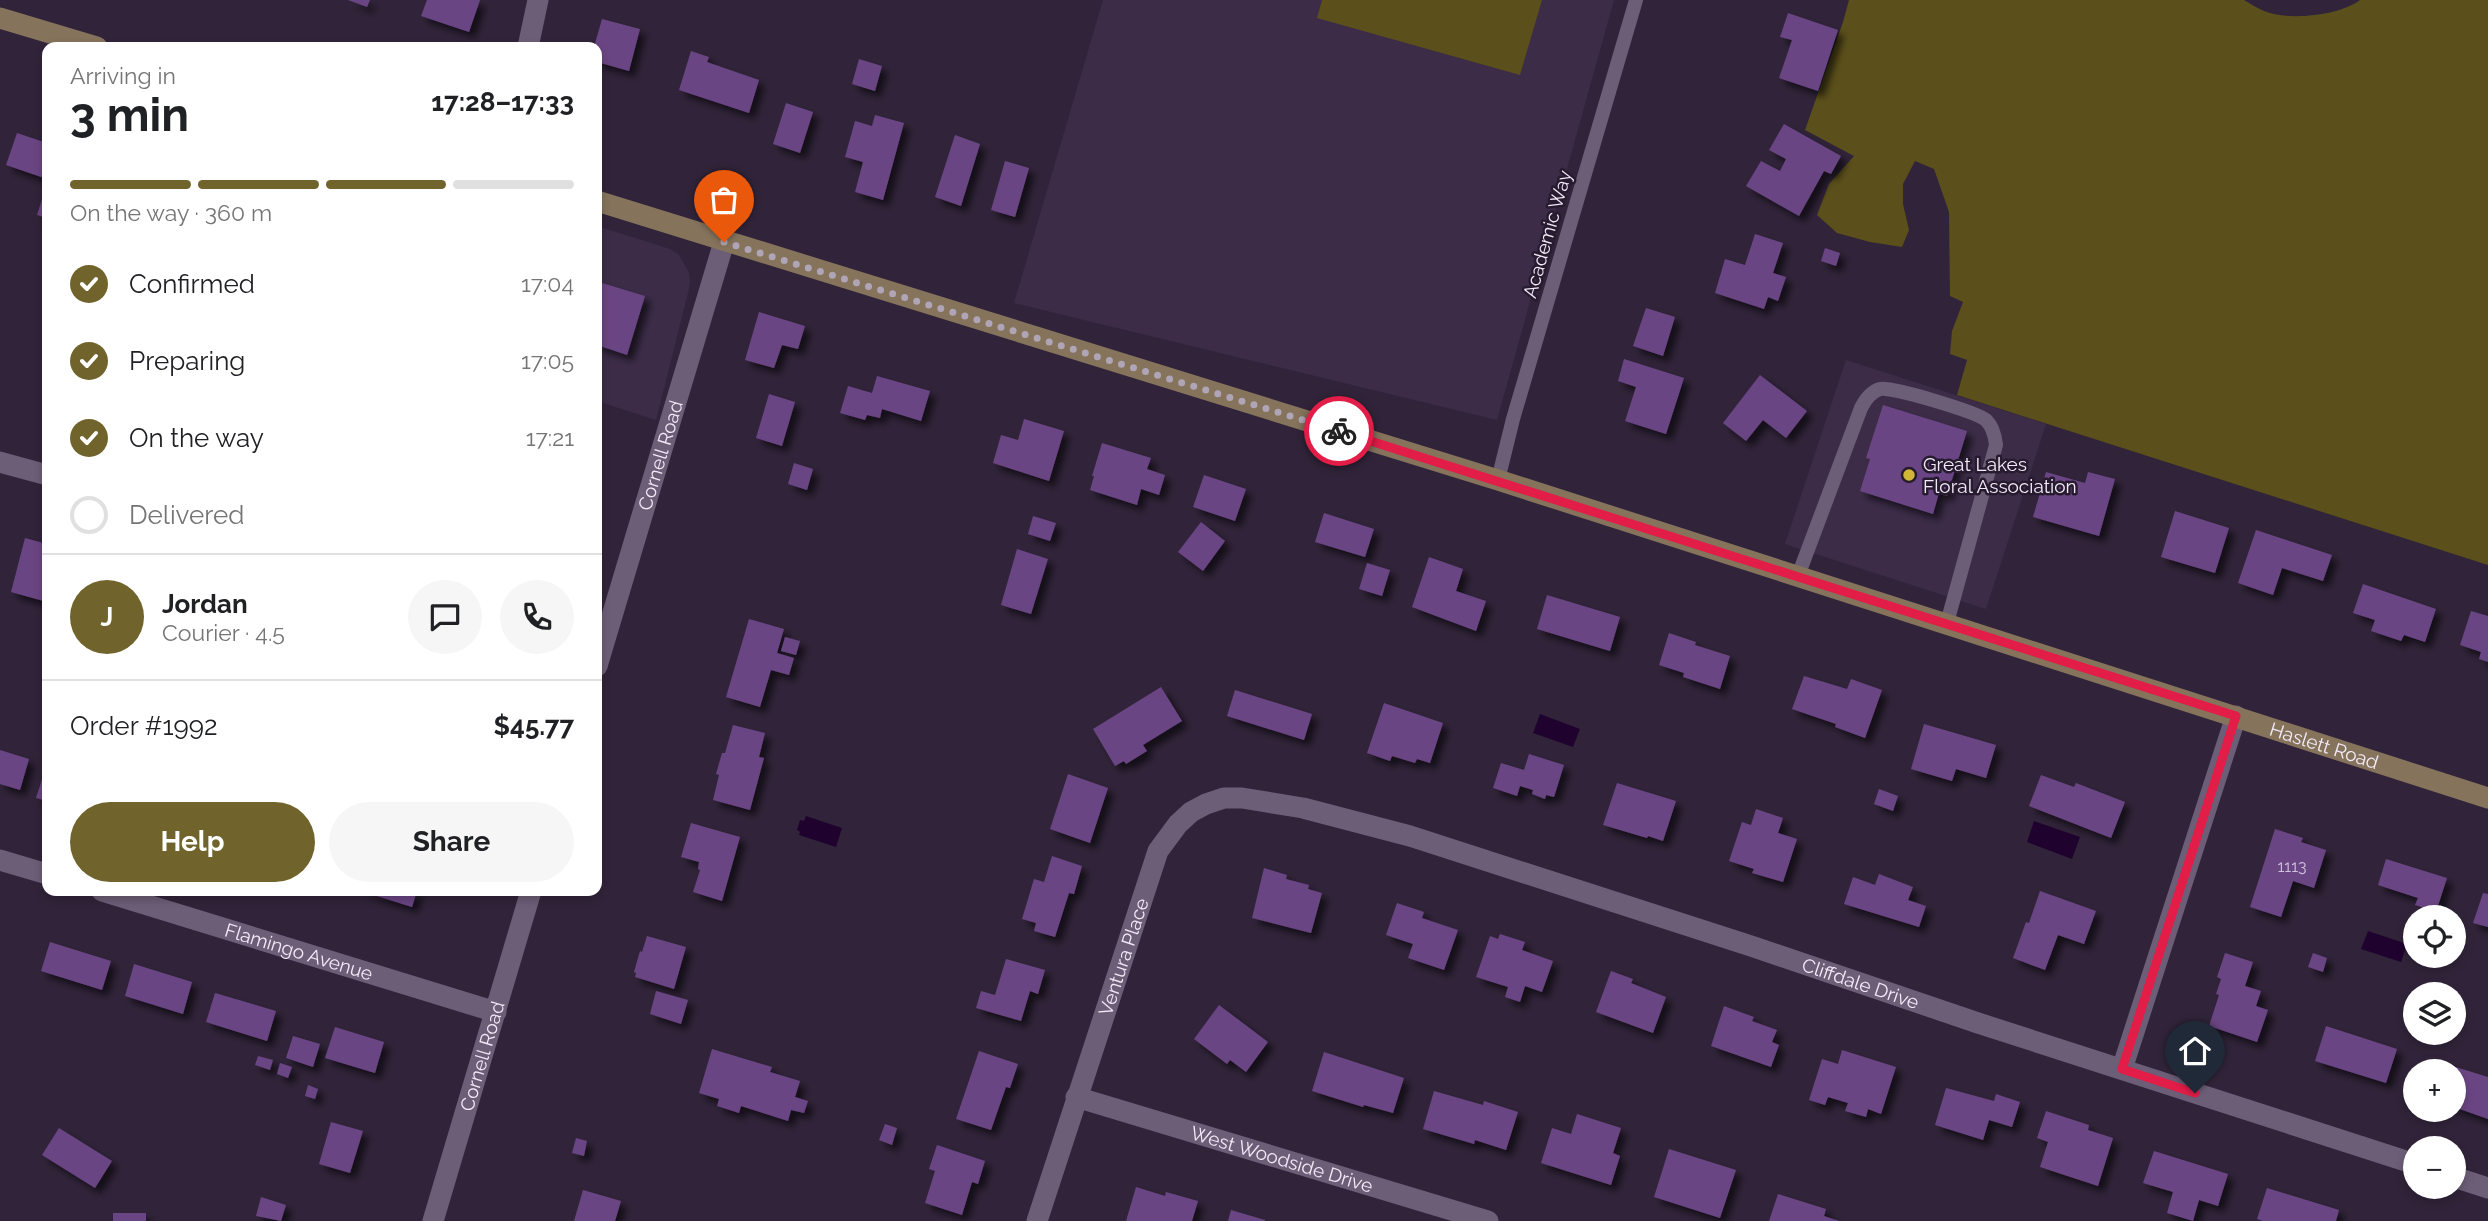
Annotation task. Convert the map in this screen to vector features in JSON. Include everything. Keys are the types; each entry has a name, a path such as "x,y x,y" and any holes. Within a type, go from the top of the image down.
{"street":[{"path":"529,42 538,0"},
{"path":"0,18 80,42"},
{"name":"Haslett Road","path":"602,203 1498,480 2488,798"},
{"name":"Cornell Road","path":"602,642 724,242"},
{"path":"0,463 42,474"},
{"path":"2122,1069 2236,716"},
{"name":"Ventura Place","path":"1037,1221 1158,851 1191,811 1224,798 1257,799 1303,808"},
{"name":"Cliffdale Drive","path":"1303,808 1410,836 2403,1160"},
{"path":"0,860 42,873"},
{"name":"Flamingo Avenue","path":"118,896 496,1012"},
{"name":"Cornell Road","path":"433,1221 530,896"},
{"name":"West Woodside Drive","path":"1076,1097 1489,1221"},
{"path":"2466,1181 2488,1188"}],"lane":[{"name":"Academic Way","path":"1498,480 1636,0"},
{"path":"1798,576 1865,399 1872,393 1890,388 1973,414 1989,422 1996,445 1947,623"}],"shaded area":[{"path":"1103,0 1614,0 1497,420 1014,303"},
{"path":"1322,0 1542,0 1520,75 1317,18"},
{"path":"1849,0 2244,0 2274,14 2299,16 2339,10 2360,0 2488,0 2488,565 1957,395 1967,360 1950,354 1952,331 1963,302 1950,296 1949,212 1934,169 1915,161 1903,184 1903,204 1909,230 1902,247 1837,233 1817,215 1829,184 1854,156 1805,130"},
{"path":"602,228 670,249 678,254 689,272 688,293 656,420 602,403"},
{"path":"1846,360 2046,424 1986,609 1785,544"},
{"path":"1540,714 1580,729 1573,747 1533,733"},
{"path":"806,816 842,828 836,847 799,835 797,830 800,820 804,821"},
{"path":"2034,821 2080,837 2072,859 2027,842"},
{"path":"2368,931 2403,943 2403,956 2401,962 2361,949"}],"building":[{"path":"348,0 370,0 367,7"},
{"path":"427,0 480,0 469,32 421,16"},
{"path":"1788,13 1838,30 1818,91 1779,78 1792,40 1780,37"},
{"path":"602,19 640,29 629,71 602,63 602,42 595,42"},
{"path":"691,51 709,57 707,62 759,80 749,113 679,90"},
{"path":"859,59 882,66 875,91 852,84"},
{"path":"786,103 813,112 800,153 773,144"},
{"path":"875,115 904,123 883,200 855,192 863,162 845,157 855,121 872,126"},
{"path":"1784,124 1841,156 1831,174 1824,171 1799,216 1746,186 1761,161 1780,171 1786,159 1769,150"},
{"path":"17,133 42,141 42,177 6,165"},
{"path":"955,135 980,144 961,206 935,197"},
{"path":"1005,161 1029,168 1015,217 991,210"},
{"path":"42,200 42,216 37,215"},
{"path":"1755,234 1783,243 1773,273 1786,277 1778,301 1768,297 1764,309 1715,293 1725,259 1745,265"},
{"path":"1825,248 1840,253 1836,266 1821,261"},
{"path":"602,283 645,296 627,355 602,347"},
{"path":"1646,308 1675,317 1663,356 1633,346"},
{"path":"759,312 805,326 798,349 782,345 774,368 745,360"},
{"path":"1624,359 1684,378 1666,434 1625,421 1636,387 1618,381"},
{"path":"1760,375 1807,411 1786,438 1763,420 1746,441 1723,423"},
{"path":"877,376 930,391 921,421 882,409 880,418 867,415 865,420 840,413 848,386 872,393"},
{"path":"769,394 795,402 782,446 756,438"},
{"name":"Great Lakes Floral Association","path":"1883,405 1967,431 1947,496 1939,493 1933,514 1860,491 1870,459 1866,458"},
{"path":"1024,419 1064,431 1049,481 993,463 1001,435 1018,440"},
{"path":"1102,443 1151,458 1147,469 1165,475 1159,495 1141,489 1137,505 1090,490"},
{"path":"794,463 813,469 807,490 788,484"},
{"path":"2046,472 2085,483 2088,472 2115,479 2099,536 2033,517"},
{"path":"1204,475 1246,489 1235,521 1193,507"},
{"path":"2175,511 2229,528 2215,573 2161,557"},
{"path":"1324,513 1374,529 1365,557 1315,542"},
{"path":"1033,516 1056,523 1050,541 1028,534"},
{"path":"1201,522 1225,541 1203,571 1178,552"},
{"path":"2256,530 2332,555 2323,581 2282,568 2273,595 2238,583"},
{"path":"25,538 42,543 42,601 11,592"},
{"path":"1017,549 1048,559 1031,614 1001,605"},
{"path":"1429,557 1463,569 1456,591 1486,601 1476,631 1412,607"},
{"path":"1367,563 1390,570 1382,596 1359,589"},
{"path":"2363,584 2436,609 2425,642 2404,635 2401,641 2371,631 2375,620 2353,613"},
{"path":"1547,595 1620,617 1610,651 1537,629"},
{"path":"2471,611 2488,616 2488,662 2479,659 2481,652 2460,645"},
{"path":"749,619 784,629 777,653 794,658 789,675 771,670 760,707 726,697"},
{"path":"1669,633 1730,656 1720,689 1683,677 1684,673 1659,665"},
{"path":"785,637 800,641 796,655 781,651"},
{"path":"1804,676 1847,689 1851,679 1882,690 1865,738 1835,727 1836,724 1792,709"},
{"path":"1161,687 1182,721 1143,745 1147,751 1126,764 1124,761 1115,766 1093,729"},
{"path":"1235,690 1312,714 1304,740 1227,716"},
{"path":"1384,703 1443,723 1430,763 1417,759 1415,763 1392,756 1390,761 1367,753"},
{"path":"1924,724 1996,745 1986,778 1956,769 1952,781 1911,769"},
{"path":"733,725 765,733 759,757 764,758 750,810 713,800 719,775 716,774"},
{"path":"0,750 29,759 20,790 0,784"},
{"path":"1529,754 1564,765 1554,797 1546,795 1545,799 1532,794 1533,790 1520,786 1517,796 1493,788 1501,763 1524,770"},
{"path":"1068,774 1108,788 1090,843 1050,829"},
{"path":"2041,775 2074,787 2076,783 2125,802 2111,838 2029,806"},
{"path":"42,779 42,800 36,798"},
{"path":"1617,783 1676,801 1663,841 1603,825"},
{"path":"1879,789 1898,796 1893,811 1874,804"},
{"path":"1756,809 1783,818 1778,833 1797,839 1783,882 1752,873 1754,869 1729,861 1742,822 1751,825"},
{"path":"691,823 740,837 722,901 693,892 700,870 699,862 681,857"},
{"path":"2275,829 2303,838 2301,842 2326,850 2314,888 2293,881 2281,917 2250,907"},
{"path":"1052,856 1082,866 1074,894 1069,893 1055,937 1034,931 1036,923 1022,919 1034,879 1044,882"},
{"path":"2386,859 2447,878 2438,905 2415,905 2418,898 2378,885"},
{"path":"1264,868 1287,875 1286,879 1309,885 1308,889 1322,893 1311,933 1252,918"},
{"path":"1879,874 1913,887 1908,900 1926,906 1919,927 1844,904 1853,877 1875,885"},
{"path":"2040,891 2096,911 2084,944 2058,935 2045,970 2013,958"},
{"path":"2483,893 2488,894 2488,927 2473,923"},
{"path":"377,896 415,896 412,907"},
{"path":"1397,903 1424,912 1422,918 1458,930 1444,970 1408,958 1413,944 1386,935"},
{"path":"1500,934 1525,942 1522,950 1553,961 1542,992 1525,986 1520,1002 1505,997 1508,987 1476,977 1490,936 1498,939"},
{"path":"647,936 686,947 674,989 635,977 640,951 642,952"},
{"path":"50,942 111,961 102,990 41,971"},
{"path":"2225,953 2253,962 2245,986 2261,991 2256,1006 2268,1010 2257,1042 2209,1026 2219,995 2216,994 2221,979 2217,977"},
{"path":"2313,953 2327,958 2323,972 2308,967"},
{"path":"1006,959 1045,970 1038,994 1030,991 1021,1021 976,1008 981,991 995,995"},
{"path":"134,964 192,982 183,1014 125,996"},
{"path":"1611,971 1633,979 1631,983 1666,997 1653,1033 1596,1012"},
{"path":"656,991 688,1000 681,1024 650,1014"},
{"path":"215,993 276,1011 267,1041 206,1022"},
{"path":"1219,1005 1268,1042 1246,1072 1230,1060 1227,1064 1194,1039"},
{"path":"1724,1006 1754,1017 1752,1021 1777,1030 1772,1042 1779,1045 1771,1067 1711,1046"},
{"path":"2326,1026 2397,1049 2386,1083 2315,1061"},
{"path":"335,1027 384,1042 375,1073 325,1058"},
{"path":"293,1036 320,1044 313,1067 286,1058"},
{"path":"712,1049 772,1067 770,1072 800,1081 795,1097 808,1101 804,1113 791,1110 788,1121 741,1106 739,1113 717,1106 719,1099 699,1093"},
{"path":"1842,1050 1896,1067 1881,1114 1868,1109 1866,1117 1845,1111 1848,1103 1828,1097 1825,1105 1809,1100 1822,1059 1838,1064"},
{"path":"979,1051 1018,1064 1010,1088 1006,1087 991,1130 956,1119"},
{"path":"1324,1052 1404,1078 1393,1113 1312,1091"},
{"path":"258,1056 273,1060 270,1070 255,1065"},
{"path":"280,1063 292,1067 288,1078 277,1074"},
{"path":"2466,1070 2488,1077 2488,1119 2466,1111"},
{"path":"308,1085 318,1089 315,1099 305,1096"},
{"path":"1946,1088 1994,1101 1996,1094 2020,1102 2012,1127 1989,1120 1983,1140 1935,1125"},
{"path":"1434,1091 1483,1105 1484,1101 1518,1112 1506,1150 1423,1129"},
{"path":"2046,1111 2089,1125 2088,1130 2113,1138 2098,1186 2040,1167 2048,1142 2037,1138"},
{"path":"1577,1114 1621,1128 1613,1153 1620,1156 1611,1185 1541,1163 1552,1128 1571,1134"},
{"path":"331,1122 363,1131 350,1173 319,1164"},
{"path":"885,1124 897,1128 892,1145 879,1140"},
{"path":"59,1128 112,1161 95,1188 42,1155"},
{"path":"576,1138 587,1141 584,1156 572,1153"},
{"path":"937,1145 985,1161 978,1184 972,1182 962,1215 925,1203 935,1171 929,1169"},
{"path":"1669,1149 1736,1170 1720,1218 1654,1197"},
{"path":"2154,1151 2228,1174 2218,1206 2199,1200 2193,1221 2167,1213 2173,1192 2143,1183"},
{"path":"1136,1187 1165,1196 1166,1192 1198,1201 1192,1221 1126,1221"},
{"path":"2267,1188 2339,1210 2336,1221 2257,1219"},
{"path":"583,1190 621,1201 615,1221 574,1221"},
{"path":"1778,1194 1826,1209 1824,1216 1839,1221 1769,1221"},
{"path":"261,1197 286,1205 281,1221 256,1216"},
{"path":"1231,1210 1265,1220 1265,1221 1228,1221"},
{"path":"113,1213 146,1213 146,1221 113,1221"}],"way so far":[{"path":"724,242 1339,431"}],"place":[{"name":"Great Lakes Floral Association","path":"1909,475"}],"route":[{"path":"1339,431 2236,716 2122,1069 2195,1093"}]}
